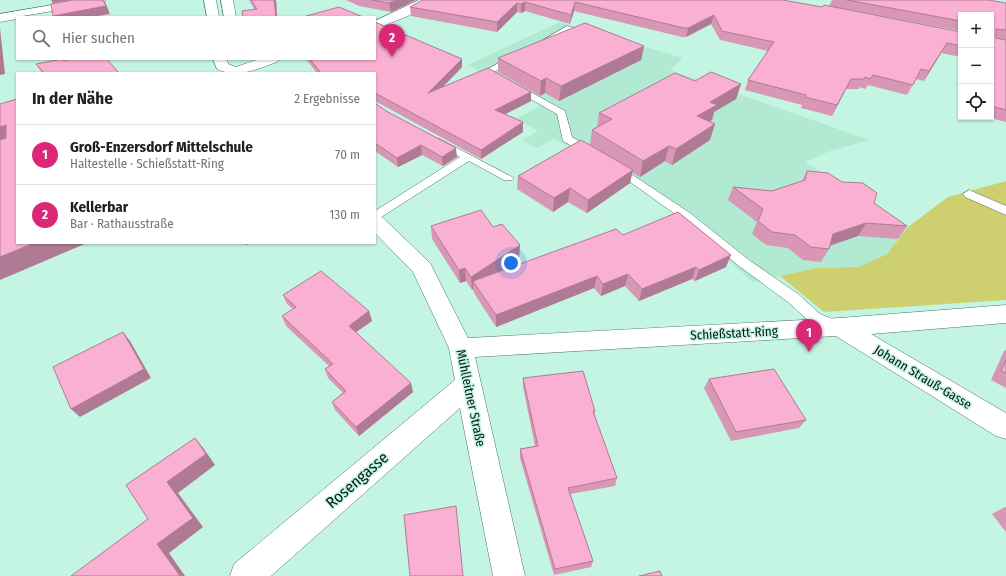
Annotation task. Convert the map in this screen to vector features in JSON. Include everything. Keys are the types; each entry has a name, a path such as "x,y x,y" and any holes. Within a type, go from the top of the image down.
{"street":[{"path":"0,18 100,0"},
{"path":"210,0 213,16"},
{"path":"227,0 230,16"},
{"path":"376,25 404,13 428,0"},
{"path":"220,60 222,66 236,69 268,60"},
{"name":"Mühlleitner Straße","path":"376,222 422,268 461,348 509,576"},
{"name":"Schießstatt-Ring","path":"461,348 840,327 1006,314"},
{"name":"Johann Strauß-Gasse","path":"840,327 1006,427"},
{"name":"Rosengasse","path":"246,576 468,385"}],"lane":[{"path":"535,46 570,28"},
{"path":"521,54 487,72 562,113 567,139 604,160 686,216 744,263 793,298 816,318 840,327"},
{"path":"429,136 508,178"},
{"path":"376,216 468,157"},
{"path":"969,194 1006,211"}],"shaded area":[{"path":"560,22 683,58 670,70 869,140 830,151 805,162 908,227 887,254 859,267 817,268 753,282 681,219 615,171 554,139 537,148 522,140 538,131 516,119 541,106 468,65"},
{"path":"1006,181 1006,300 824,312 780,276 817,268 859,267 887,254 908,227 948,197"}],"building":[{"path":"73,0 103,0 106,6 53,16 51,4"},
{"path":"251,0 274,0 276,16 243,16 242,11 257,9"},
{"path":"372,0 396,0 389,3"},
{"path":"422,0 783,0 822,7 824,5 958,31 958,45 947,43 929,71 921,69 913,85 873,75 870,79 865,77 864,79 851,79 837,105 805,97 806,95 748,80 774,42 722,31 714,15 688,28 684,28 575,2 571,15 525,2 521,4 517,3 497,22 410,7"},
{"path":"847,0 989,0 1006,3 1006,30 996,29 996,38 1006,40 1006,110 994,107 994,12 958,12 958,20"},
{"path":"339,7 361,16 307,16"},
{"path":"376,22 462,59 428,93 488,68 531,92 495,110 523,122 481,150 376,94 376,72 320,72 311,60 376,60"},
{"path":"585,23 644,46 561,86 546,78 541,81 498,58"},
{"path":"57,60 108,60 118,72 43,72 36,64"},
{"path":"711,72 741,84 710,102 717,105 697,116 715,124 676,149 669,146 643,161 592,130 612,119 599,113 675,73 695,81"},
{"path":"16,99 16,244 32,244 0,257 0,140 6,138 6,125 0,127 0,104"},
{"path":"376,104 386,111 456,148 442,157 421,145 397,158 376,144"},
{"path":"581,140 633,170 588,200 570,188 554,198 518,176"},
{"path":"807,171 828,173 842,182 863,183 877,193 874,203 907,226 866,223 833,234 829,249 811,247 795,235 772,232 758,221 763,209 733,187 772,191 805,180"},
{"path":"481,210 493,227 502,224 520,245 471,277 465,268 459,270 431,226"},
{"path":"678,212 731,255 699,270 696,267 642,289 628,274 603,284 597,276 496,315 473,281 616,229 623,235"},
{"path":"321,271 369,311 349,326 411,383 356,427 332,402 346,391 325,369 333,364 282,316 296,307 283,295"},
{"path":"123,332 144,369 71,409 53,367"},
{"path":"1006,360 1006,373 1001,371"},
{"path":"774,369 806,420 736,432 709,379"},
{"path":"583,371 595,411 593,411 617,478 568,488 593,561 555,569 520,449 538,446 523,378"},
{"path":"195,438 206,454 167,482 193,518 157,544 180,576 71,576 148,519 126,485"},
{"path":"456,506 463,576 410,576 404,515"},
{"path":"660,571 662,576 639,576"}],"place":[{"name":"Kellerbar","path":"392,57"},
{"name":"Groß-Enzersdorf Mittelschule","path":"809,352"}]}
